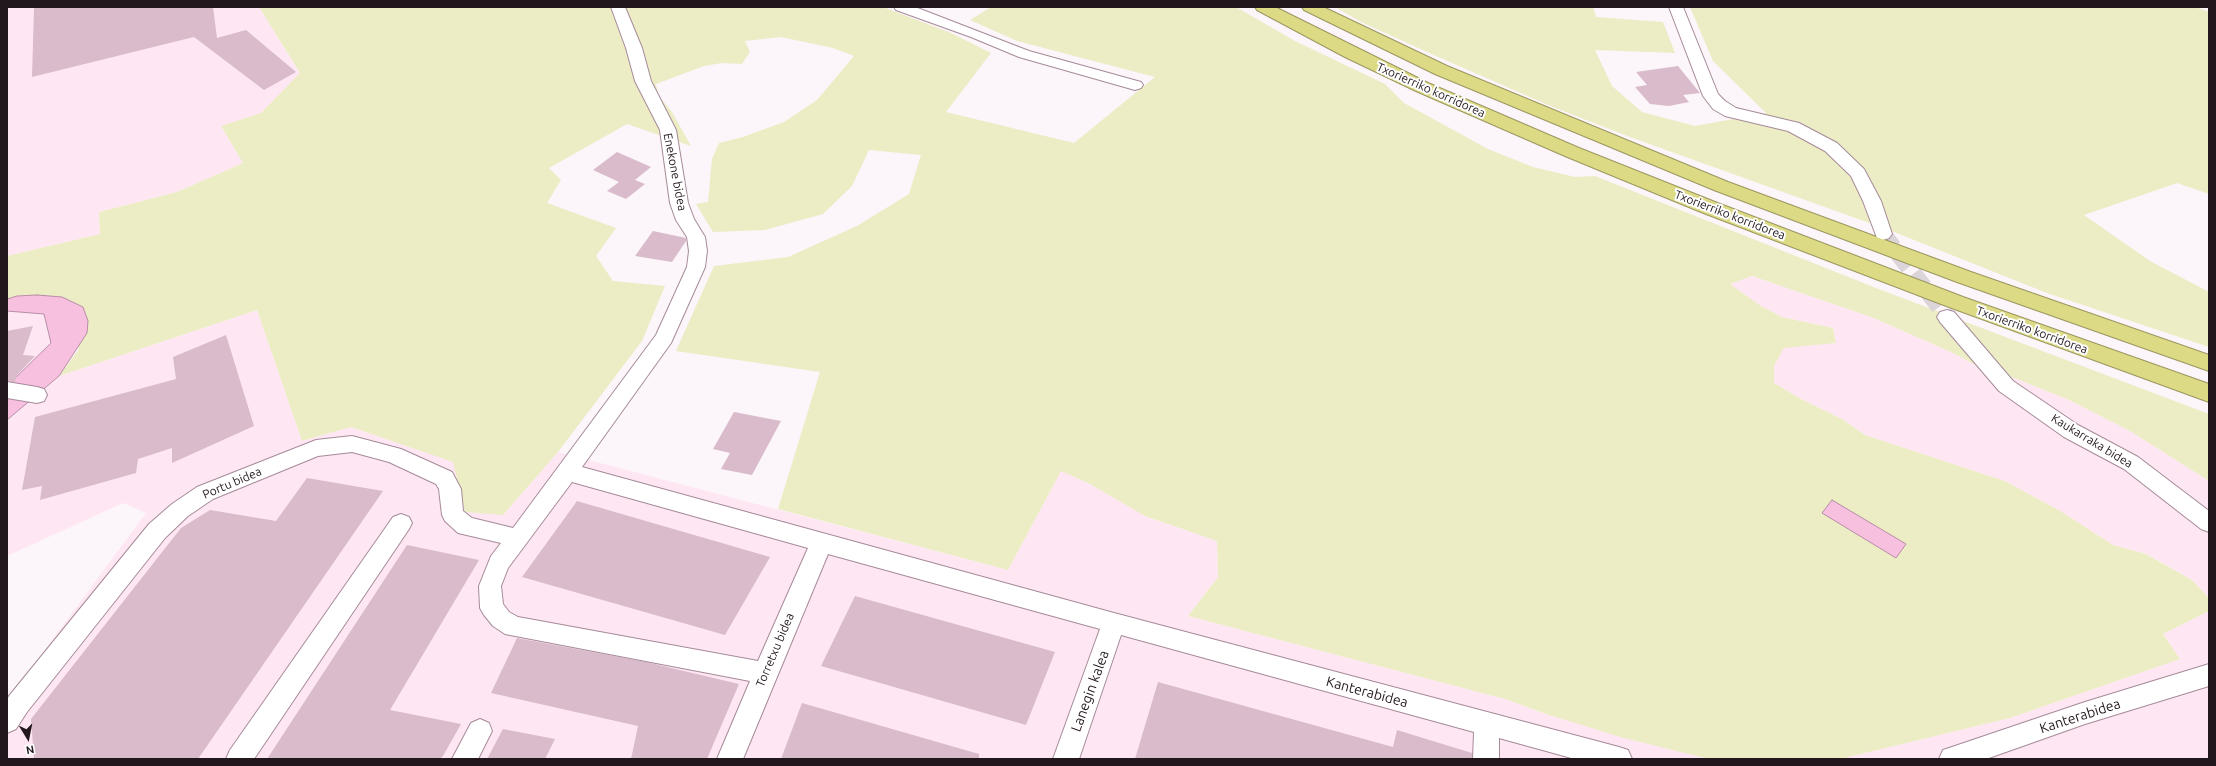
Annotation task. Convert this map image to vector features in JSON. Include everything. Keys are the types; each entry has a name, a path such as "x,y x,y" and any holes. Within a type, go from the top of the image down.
{"highway":[{"name":"Txorierriko korridorea","path":"1263,7 1344,50 1422,87 1572,152 1708,207 1956,302 2209,393"},
{"name":"Txorierriko korridorea","path":"1310,7 1441,70 1721,186 1986,285 2209,363"}],"street":[{"name":"Enekone bidea","path":"618,7 634,48 643,81 668,130 679,202 685,220 696,237 698,251 696,267 664,338 499,563 490,586 492,608 501,619 513,627 765,673"},
{"path":"902,7 976,34 1024,54 1135,85"},
{"path":"1676,7 1711,96 1719,105 1731,112 1793,128 1831,147 1858,173 1872,201 1883,234"},
{"name":"Kaukarraka bidea","path":"1948,318 2006,386 2071,431 2131,463 2209,523"},
{"path":"7,390 37,395"},
{"name":"Portu bidea","path":"7,721 18,704 157,531 180,510 205,493 316,448 352,444 394,455 444,478 450,489 453,515 466,526 517,538"},
{"name":"Kanterabidea","path":"567,472 1114,623 1619,759"},
{"path":"239,759 401,523"},
{"name":"Torretxu bidea","path":"730,759 765,673 822,542"},
{"name":"Lanegin kalea","path":"1066,759 1114,623"},
{"name":"Kanterabidea","path":"1961,758 2085,713 2209,675"},
{"path":"1486,759 1487,724"},
{"path":"465,759 480,731"}],"shaded area":[{"path":"7,7 259,7 300,74 261,113 221,126 243,163 177,192 99,212 100,234 7,256"},
{"path":"1752,276 1871,317 1951,352 1979,367 2017,379 2069,400 2130,431 2209,481 2209,598 2192,580 2147,554 2113,545 2062,512 2005,481 1865,435 1842,419 1801,399 1774,383 1774,366 1784,347 1836,343 1833,328 1782,317 1761,306 1730,284"},
{"path":"37,295 62,297 83,307 88,321 87,333 59,376 7,420 7,386 51,343 44,314 7,311 7,299 17,296"},
{"path":"257,310 302,441 351,427 454,462 503,515 558,452 1008,570 1061,471 1088,483 1145,516 1217,541 1218,577 1188,616 1505,699 1549,715 1705,758 1725,759 7,759 7,701 146,513 123,503 7,556 7,420 59,376"},
{"path":"7,311 44,314 51,343 7,386"},
{"path":"1832,500 1906,544 1896,558 1822,513"},
{"path":"2209,611 2209,759 1840,759 2010,718 2180,659 2163,634"}],"green space":[{"path":"259,7 883,7 951,33 991,53 946,112 1074,143 1155,77 1017,41 970,20 991,7 1236,7 1295,41 1385,84 1404,103 1488,149 1533,167 1575,177 1595,176 1876,288 2209,414 2209,481 2130,431 2069,400 2017,379 1979,367 1951,352 1871,317 1752,276 1730,284 1761,306 1782,317 1833,328 1836,343 1784,348 1774,366 1774,383 1801,399 1842,419 1865,435 2005,481 2062,512 2113,545 2146,554 2192,580 2209,598 2209,611 2163,634 2180,659 2010,718 1840,759 1705,758 1624,738 1549,715 1505,699 1188,616 1218,577 1217,541 1145,516 1088,483 1061,471 1008,570 778,509 820,372 676,351 714,266 788,257 857,226 909,194 921,155 869,150 852,186 823,214 765,230 713,232 696,204 708,202 712,159 719,143 743,137 784,122 817,100 854,56 833,48 781,37 745,41 750,52 742,64 722,63 704,66 656,84 658,95 672,112 691,146 627,124 549,168 561,180 547,203 616,228 596,256 613,281 665,286 642,341 558,452 503,515 465,512 453,462 351,427 302,441 257,310 59,376 79,349 37,295 17,296 7,300 7,256 100,234 99,212 177,192 243,163 221,126 261,113 300,73"},
{"path":"1335,7 1593,7 1596,17 1663,22 1675,53 1595,50 1612,86 1642,112 1695,126 1766,113 1713,61 1690,7 2195,7 2209,12 2209,194 2177,183 2084,215 2150,261 2209,292 2209,347 2047,293 1889,230 1627,136 1548,105 1427,52 1361,22"}],"building":[{"path":"34,7 213,7 217,38 246,30 296,72 264,90 194,37 32,77"},
{"path":"1678,66 1700,93 1683,95 1689,102 1669,106 1650,104 1635,87 1647,85 1636,72"},
{"path":"617,152 651,167 635,180 645,184 626,199 607,191 619,182 593,170"},
{"path":"653,231 686,238 686,241 672,262 635,256"},
{"path":"33,326 23,355 35,356 17,375 15,382 7,381 7,331"},
{"path":"226,335 254,426 172,463 172,448 138,459 136,473 40,500 42,486 22,490 35,417 176,379 173,357"},
{"path":"734,412 781,421 752,475 721,469 730,453 713,449"},
{"path":"307,478 383,491 198,759 34,759 31,719 181,528 210,510 276,521"},
{"path":"577,501 770,557 725,635 522,577"},
{"path":"407,545 479,560 390,710 461,724 443,756 440,759 267,759"},
{"path":"855,596 1055,652 1026,725 821,666"},
{"path":"517,638 646,662 739,684 707,759 631,759 638,726 491,693"},
{"path":"1158,682 1393,747 1397,730 1472,753 1472,759 1135,759"},
{"path":"802,703 979,754 979,759 781,759"},
{"path":"503,729 555,739 545,759 487,759"}],"tunnel":[{"path":"1883,234 1947,317"}]}
